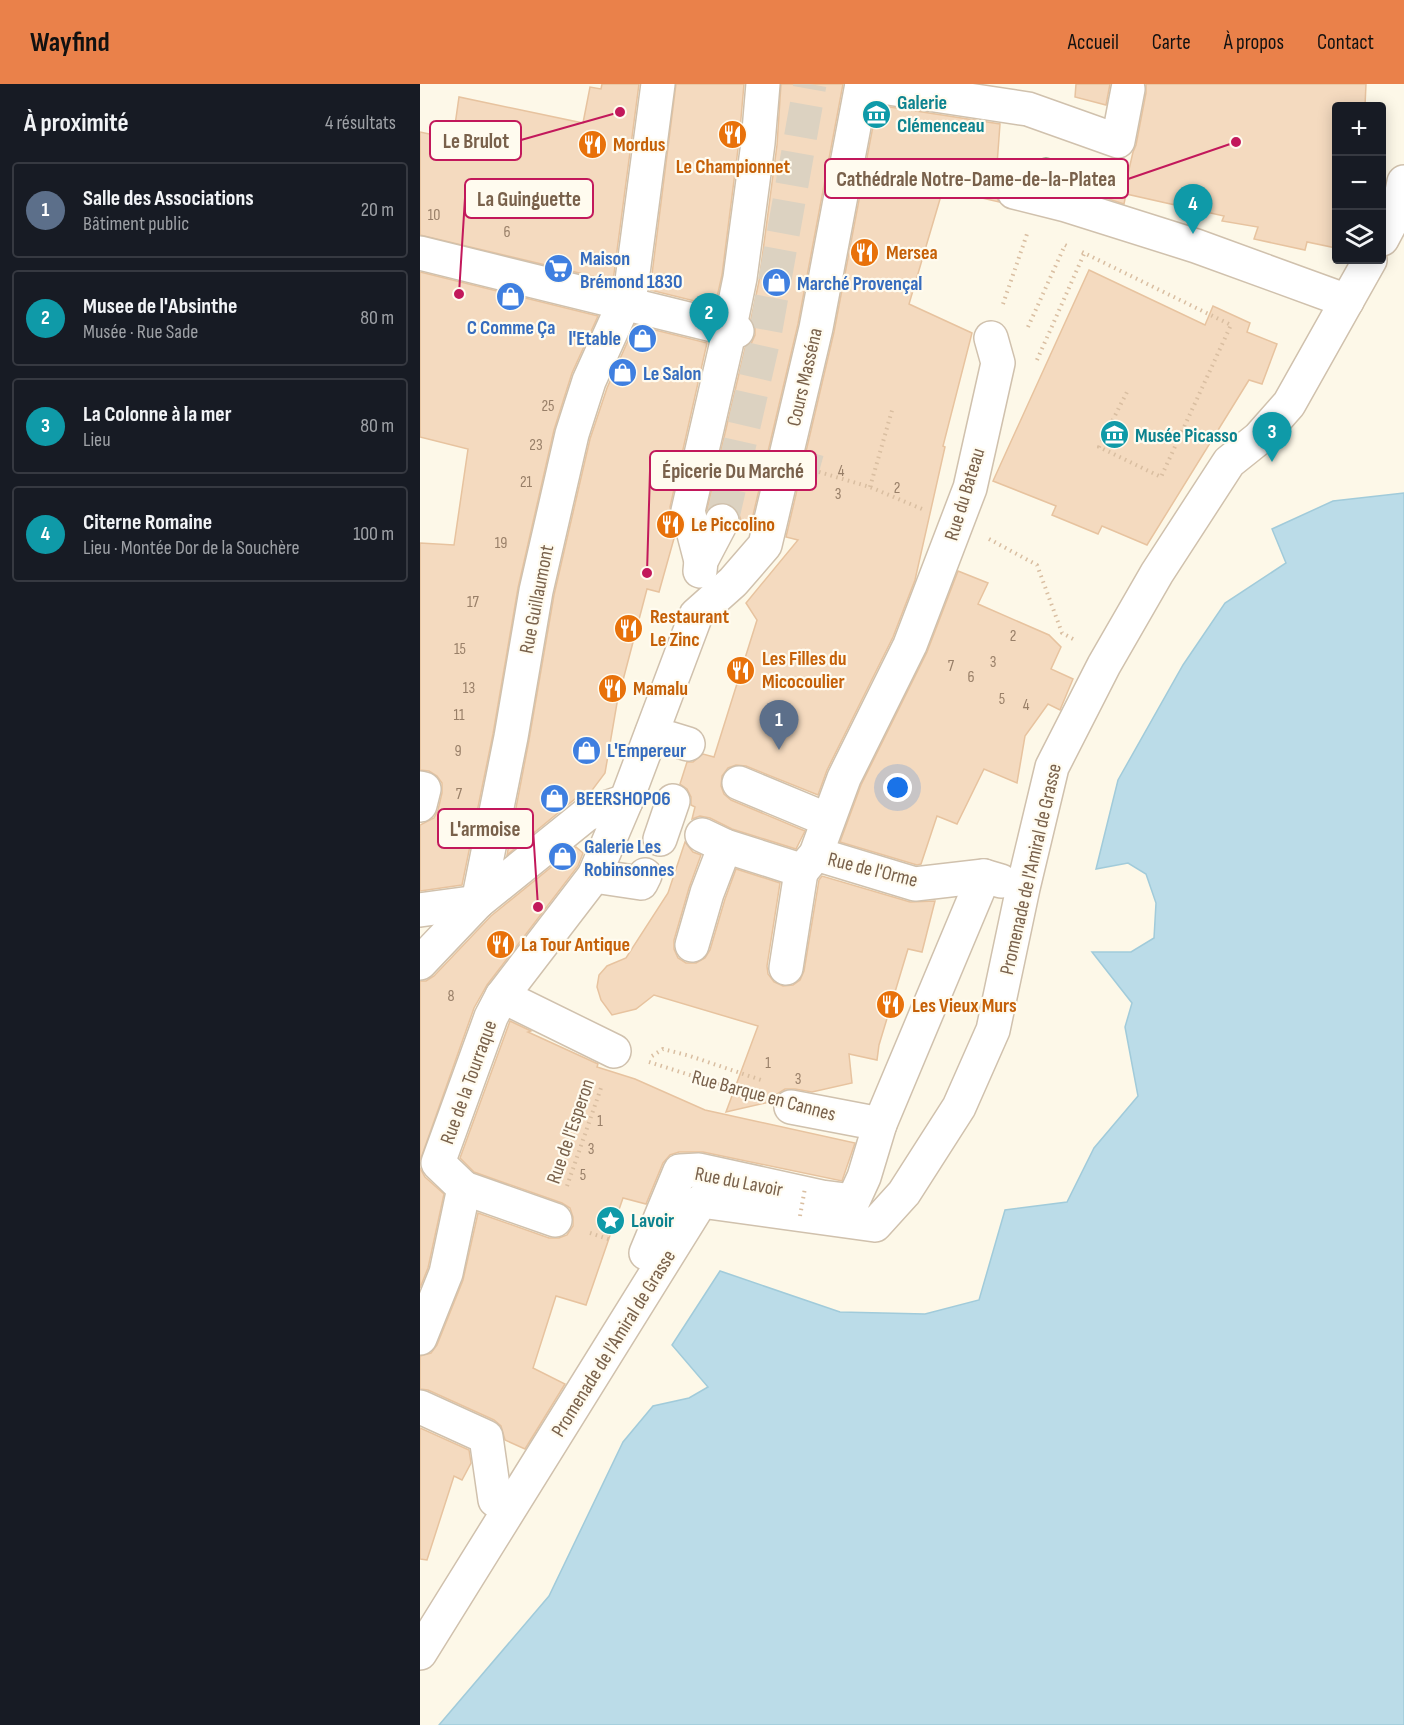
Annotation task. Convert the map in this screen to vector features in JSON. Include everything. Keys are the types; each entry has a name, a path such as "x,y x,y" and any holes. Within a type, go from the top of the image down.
{"street":[{"name":"Rue Guillaumont","path":"478,902 536,591 570,445 589,381 631,288 658,84"},
{"path":"696,615 701,561 688,511 733,330 758,143 763,84"},
{"path":"862,84 989,93 1118,141 1128,89"},
{"name":"Cours Masséna","path":"594,876 626,801 696,615 733,582 765,545 816,328 862,84"},
{"path":"1013,180 1014,192 1196,246 1347,301"},
{"path":"1386,231 1399,207 1404,182"},
{"path":"420,253 733,330"},
{"name":"Promenade de l'Amiral de Grasse","path":"420,1653 701,1201 802,1202 876,1225 904,1193 959,1107 993,1030 1023,888 1052,767 1108,657 1157,573 1228,462 1259,438 1289,404 1368,264"},
{"name":"Rue du Bateau","path":"786,968 808,863 844,778 915,645 970,488 995,351"},
{"path":"701,561 722,521"},
{"path":"652,733 688,744"},
{"path":"739,783 828,820"},
{"path":"420,789 424,789 420,805"},
{"path":"420,963 478,902 587,814 626,801"},
{"name":"Rue de l'Orme","path":"692,945 717,862 686,829 794,868 808,863 915,884 984,876 1023,888"},
{"path":"594,876 641,883 645,875"},
{"name":"Rue de la Tourraque","path":"464,1188 429,1153 502,996 594,876"},
{"path":"880,1124 984,876"},
{"path":"420,910 478,902"},
{"path":"502,996 628,1055"},
{"name":"Rue Barque en Cannes","path":"791,1107 880,1124"},
{"name":"Rue du Lavoir","path":"646,1253 680,1171 699,1170 822,1197 853,1201 864,1177 880,1124"},
{"path":"420,1338 446,1273 464,1188 555,1220"},
{"path":"420,1407 486,1437 495,1500"}],"path":[{"path":"1040,199 995,351 1017,350 1065,245 1231,325 1161,477 1099,447 1126,392"},
{"path":"1032,369 1084,254"},
{"path":"870,487 893,407"},
{"path":"819,472 870,487 957,522 1037,565 1062,633"},
{"path":"628,1055 663,1049 766,1081"},
{"name":"Rue Barque en Cannes","path":"628,1055 791,1107"},
{"name":"Rue de l'Esperon","path":"555,1220 628,1055"},
{"path":"555,1220 646,1253"}],"water":[{"path":"1404,493 1404,1725 439,1725 549,1596 623,1442 653,1406 689,1398 708,1387 672,1345 720,1271 840,1312 925,1314 979,1300 1005,1210 1067,1202 1094,1148 1138,1096 1125,1027 1132,1003 1092,952 1131,952 1154,938 1156,903 1146,874 1128,863 1096,869 1118,780 1183,665 1225,603 1286,563 1272,529 1333,501"}],"building":[{"path":"602,84 639,84 613,281 420,235 420,132 453,139 459,97 583,123 590,87 601,89"},
{"path":"676,84 744,84 722,275 715,306 650,290"},
{"name":"Marché Provençal","path":"781,84 843,84 798,324 750,528 740,525 738,512 730,504 721,502 707,510 745,348 751,344 755,335 755,326 751,319 759,281 777,145"},
{"path":"1076,84 1110,84 1106,105 1075,97"},
{"path":"1146,84 1366,84 1365,102 1332,102 1332,247 1307,242 1305,250 1254,239 1258,227 1222,221 1224,216 1126,194 1124,204 1069,186 1075,164 1127,178"},
{"path":"877,105 1000,124 997,165 1002,165 996,173 994,182 995,194 999,202 943,189 909,304 972,333 943,446 945,447 915,580 893,637 827,770 818,795 746,766 736,765 728,768 722,776 721,786 724,794 731,800 805,831 796,849 732,829 710,818 700,816 692,819 695,807 691,805 691,797 687,789 680,784 687,762 693,762 703,754 714,757 757,620 746,603 798,540 786,537 834,332"},
{"name":"Musée Picasso","path":"1089,270 1205,325 1213,306 1250,323 1247,332 1277,344 1262,384 1249,380 1147,545 1102,526 1098,534 1052,515 1056,506 993,481"},
{"path":"420,272 598,316 572,373 554,430 518,588 493,734 462,885 420,891 420,825 434,818 442,793 442,783 429,771 420,770 420,543 454,545 468,449 420,437"},
{"path":"635,325 707,343 670,507 675,535 659,592 647,589 617,703 605,773 590,793 575,799 507,855 554,595 590,439 607,388"},
{"path":"958,571 988,583 978,604 1049,635 1061,647 1051,669 1073,679 1060,710 1048,704 1025,736 1017,783 984,769 957,824 937,816 921,864 917,865 840,842 861,785 927,652"},
{"path":"685,842 693,852 701,855 674,940 674,949 678,958 686,963 696,963 705,958 710,950 736,869 780,883 767,966 768,974 774,982 783,986 793,985 800,980 804,971 819,880 822,876 910,902 935,901 922,952 908,949 879,1045 877,1060 849,1054 852,1083 812,1092 785,1089 777,1094 774,1101 726,1112 758,1026 654,995 636,1009 612,1015 601,1000 597,987 599,975 607,966 626,958 668,893"},
{"path":"576,847 583,853 578,866 487,985 474,1008 420,1161 420,981 426,981 434,976 491,916"},
{"path":"510,1021 531,1031 528,1032 598,1064 597,1067 635,1079 705,1110 855,1143 842,1181 703,1152 679,1152 670,1155 663,1163 646,1204 623,1198 586,1305 556,1296 533,1368 565,1384 525,1449 505,1440 501,1426 494,1420 428,1390 420,1389 420,1356 431,1353 437,1345 463,1280 478,1213 549,1238 567,1235 573,1226 570,1208 562,1203 474,1172 460,1158"},
{"path":"420,1168 425,1177 444,1194 428,1268 420,1288"},
{"path":"420,1428 469,1450 471,1463 462,1480 454,1476 427,1560 420,1559"}],"tunnel":[{"path":"722,521 765,335 810,84"},
{"path":"801,467 819,472"}],"place":[{"name":"Le Brulot","path":"620,112"},
{"name":"Galerie Clémenceau","path":"876,114"},
{"name":"Le Championnet","path":"733,135"},
{"name":"Cathédrale Notre-Dame-de-la-Platea","path":"1236,142"},
{"name":"Mordus","path":"592,144"},
{"name":"Citerne Romaine","path":"1193,234"},
{"name":"Mersea","path":"865,252"},
{"name":"Maison Brémond 1830","path":"559,269"},
{"name":"Marché Provençal","path":"776,283"},
{"name":"La Guinguette","path":"459,294"},
{"name":"C Comme Ça","path":"511,296"},
{"name":"l'Etable","path":"642,338"},
{"name":"Musee de l'Absinthe","path":"709,343"},
{"name":"Le Salon","path":"622,373"},
{"name":"Musée Picasso","path":"1114,435"},
{"name":"La Colonne à la mer","path":"1272,462"},
{"name":"Le Piccolino","path":"670,524"},
{"name":"Épicerie Du Marché","path":"647,573"},
{"name":"Restaurant Le Zinc","path":"629,628"},
{"name":"Les Filles du Micocoulier","path":"741,670"},
{"name":"Mamalu","path":"612,688"},
{"name":"L'Empereur","path":"586,750"},
{"name":"Salle des Associations","path":"779,750"},
{"name":"BEERSHOP06","path":"555,798"},
{"name":"Galerie Les Robinsonnes","path":"563,857"},
{"name":"L'armoise","path":"538,907"},
{"name":"La Tour Antique","path":"500,944"},
{"name":"Les Vieux Murs","path":"891,1005"},
{"name":"Lavoir","path":"610,1220"}]}
